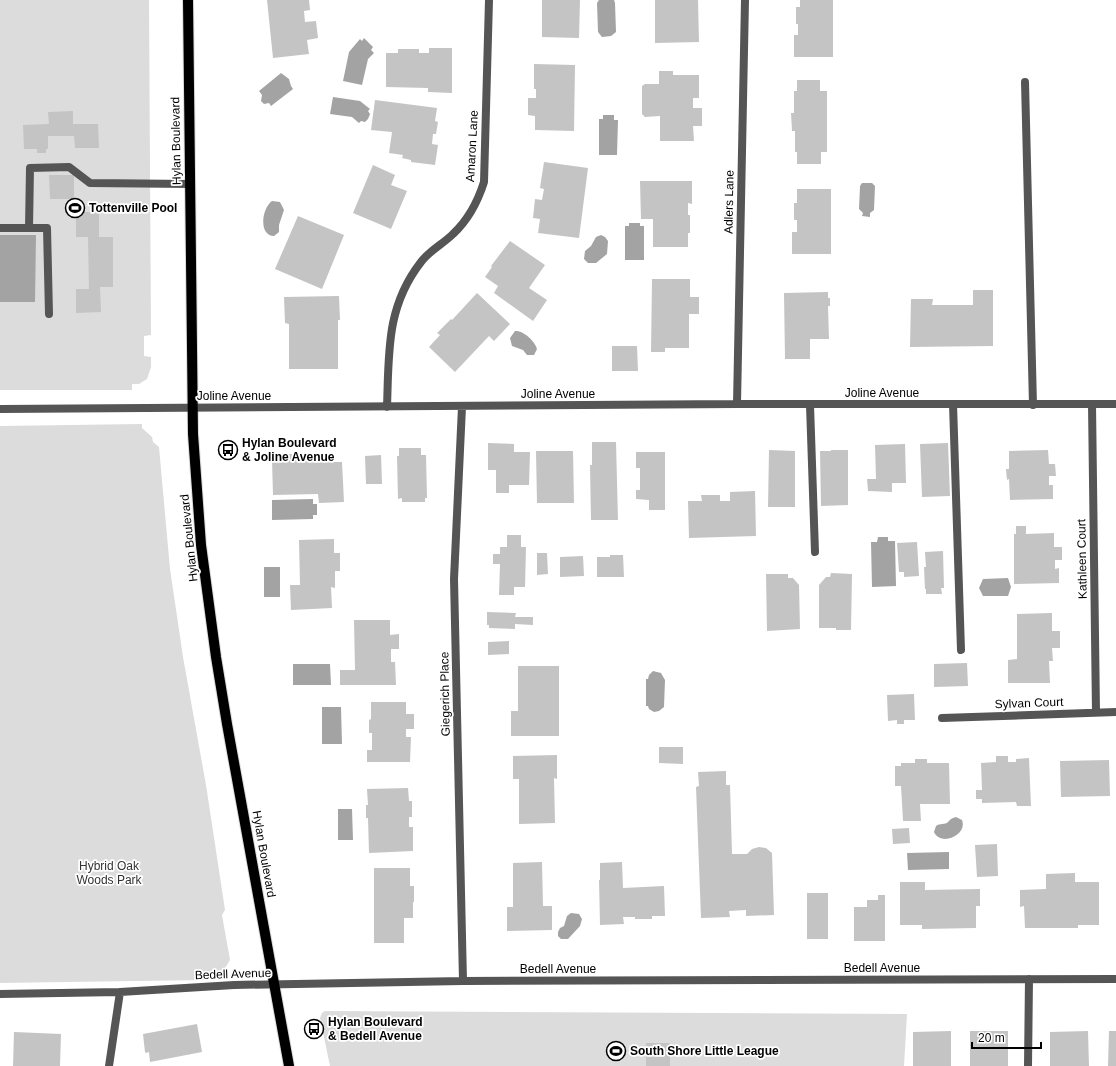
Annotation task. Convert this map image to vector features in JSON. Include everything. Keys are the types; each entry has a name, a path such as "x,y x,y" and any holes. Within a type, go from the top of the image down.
{"main road":[{"name":"Hylan Boulevard","path":"188,0 193,434 200,538 216,657 227,724 289,1066"}],"street":[{"name":"Amaron Lane","path":"387,407 390,338 395,311 406,284 421,261 432,250 454,234 469,215 481,194 484,182 489,0"},
{"name":"Adlers Lane","path":"736,404 745,0"},
{"path":"1025,82 1033,404"},
{"path":"29,228 30,168 69,167 90,183 190,184"},
{"path":"0,228 47,228 49,314"},
{"name":"Joline Avenue","path":"0,410 736,404 1116,404"},
{"path":"953,404 961,650"},
{"name":"Kathleen Court","path":"1092,404 1096,712"},
{"path":"810,405 815,552"},
{"name":"Giegerich Place","path":"462,407 454,579 463,981"},
{"name":"Sylvan Court","path":"942,718 1116,712"},
{"name":"Bedell Avenue","path":"0,994 120,992 234,985 463,981 1116,979"},
{"path":"1028,1066 1029,980"},
{"path":"109,1066 120,992"}],"green space":[{"name":"Tottenville Pool","path":"0,0 149,0 151,335 144,336 144,356 151,357 151,367 147,379 139,384 132,384 132,390 0,390"},
{"name":"Hybrid Oak Woods Park","path":"142,424 142,428 152,437 153,442 159,447 170,569 183,657 206,785 225,910 222,915 230,960 220,974 213,978 204,980 0,983 0,426"},
{"name":"South Shore Little League","path":"325,1011 907,1014 904,1066 330,1066 320,1018 322,1013"}],"shaded area":[{"path":"599,0 614,0 615,3 616,32 611,36 602,37 598,32 597,3"},
{"path":"364,38 373,47 371,50 374,53 368,59 362,85 343,81 349,52 360,39 362,41"},
{"path":"281,73 289,79 293,89 271,106 269,103 264,104 261,101 262,95 259,91"},
{"path":"333,97 360,101 370,109 368,111 370,114 368,119 365,122 361,121 359,123 352,117 330,114"},
{"path":"603,115 614,115 614,120 618,120 617,155 599,155 599,119 603,119"},
{"path":"862,183 872,183 875,186 874,210 870,213 870,217 862,216 863,213 859,209 860,186"},
{"path":"272,201 280,202 284,210 279,225 279,232 274,236 266,231 263,221 266,209"},
{"path":"629,223 640,223 640,226 644,226 644,260 625,260 625,226 629,226"},
{"path":"0,235 36,235 35,302 0,302"},
{"path":"601,235 608,241 607,254 596,263 588,263 584,259 585,251 591,246 596,237"},
{"path":"515,331 522,332 534,343 537,349 534,355 527,355 523,350 512,346 510,338"},
{"path":"313,499 313,504 317,504 317,515 313,515 313,519 272,520 272,500"},
{"path":"878,537 888,537 888,541 895,541 896,586 872,587 871,542 877,542"},
{"path":"264,567 280,567 280,597 264,597"},
{"path":"1008,578 1011,587 1008,596 983,596 979,588 983,579"},
{"path":"293,664 330,664 331,685 293,685"},
{"path":"653,671 661,673 665,680 664,707 659,711 654,712 646,706 646,679 648,679 649,675"},
{"path":"322,707 341,707 342,744 322,744"},
{"path":"338,809 352,809 353,840 338,840"},
{"path":"956,817 962,820 963,825 958,834 948,839 942,839 937,836 934,832 936,826 947,823"},
{"path":"949,852 949,869 908,870 907,853"},
{"path":"571,913 579,914 582,919 580,926 568,939 561,939 558,936 558,932 560,928 564,926 567,916"}],"building":[{"path":"267,0 309,0 310,10 304,11 305,22 316,21 318,38 307,40 309,54 273,58"},
{"path":"542,0 580,0 579,38 542,37"},
{"path":"655,0 698,0 699,42 655,43"},
{"path":"800,0 833,0 833,57 794,57 794,35 798,35 798,24 796,24 796,7 800,7"},
{"path":"429,48 452,48 452,93 428,92 428,88 386,87 386,53 398,53 398,49 419,49 419,53 429,53"},
{"path":"534,64 575,65 574,131 535,130 535,116 528,115 528,98 536,98 536,89 534,89"},
{"path":"659,71 673,71 673,75 699,75 699,98 693,98 693,108 702,108 702,126 693,126 694,141 660,141 660,116 645,117 642,114 642,86 645,84 659,84"},
{"path":"797,80 820,80 820,91 827,91 827,152 821,152 821,164 797,164 797,152 795,152 795,131 792,131 791,113 794,113 794,91 797,91"},
{"path":"375,100 437,108 435,121 438,122 436,134 433,134 432,144 438,145 435,165 411,162 411,160 402,158 403,155 389,153 392,132 371,130"},
{"path":"73,111 73,124 98,124 99,148 75,148 74,136 48,136 48,149 46,149 46,153 37,153 37,149 24,149 23,125 49,124 48,112"},
{"path":"544,162 588,168 579,238 538,233 540,219 533,218 535,199 542,200 544,189 540,188"},
{"path":"373,165 395,175 391,185 407,191 391,229 353,213"},
{"path":"49,175 74,175 74,199 50,199"},
{"path":"640,181 692,181 692,204 688,203 690,233 688,233 688,247 653,247 653,219 641,219"},
{"path":"797,189 831,189 831,254 792,254 792,232 797,232 797,220 794,220 794,203 797,203"},
{"path":"76,212 99,212 99,237 113,237 113,287 100,287 101,312 76,313 76,289 89,289 88,237 76,237"},
{"path":"298,216 344,235 322,289 275,269"},
{"path":"510,241 545,265 529,288 547,300 533,321 494,293 498,286 485,277 492,267 491,266"},
{"path":"652,279 690,279 690,297 699,297 699,314 689,314 689,348 665,348 665,352 651,352"},
{"path":"973,290 993,290 993,346 910,347 911,299 933,299 932,305 973,305"},
{"path":"828,292 828,298 830,298 830,306 828,306 829,339 810,339 810,359 785,359 784,293"},
{"path":"477,293 510,324 494,341 489,336 455,372 429,347 440,335 437,333 451,319 452,320"},
{"path":"339,296 340,320 338,320 338,369 289,369 289,324 285,323 284,297"},
{"path":"612,346 637,346 638,371 612,371"},
{"path":"592,442 616,442 618,520 591,520 590,465 592,465"},
{"path":"488,443 514,444 514,452 530,452 529,485 509,485 509,493 496,493 496,470 488,470"},
{"path":"948,443 950,496 922,497 920,444"},
{"path":"905,444 906,483 892,483 892,492 868,491 867,479 876,479 875,445"},
{"path":"399,448 421,448 421,455 426,455 427,498 425,498 425,502 402,502 402,498 398,499 397,456 399,456"},
{"path":"769,450 795,451 795,507 768,507"},
{"path":"848,450 848,505 821,506 820,451"},
{"path":"1048,450 1049,464 1055,464 1056,476 1049,476 1049,485 1053,485 1053,499 1010,500 1009,479 1007,480 1006,469 1009,469 1009,451"},
{"path":"536,451 573,451 574,503 537,503"},
{"path":"636,452 665,452 665,510 649,510 649,500 636,499 636,490 640,490 640,468 636,468"},
{"path":"288,454 306,454 306,459 322,458 322,462 342,462 344,502 319,503 318,494 273,495 272,460 288,460"},
{"path":"381,455 382,484 366,484 365,456"},
{"path":"755,491 756,536 689,538 688,501 702,501 701,495 720,495 720,501 730,501 730,492"},
{"path":"1016,526 1026,526 1026,534 1054,533 1054,547 1062,547 1062,560 1055,560 1055,569 1059,568 1059,583 1014,584 1014,534 1016,534"},
{"path":"507,535 521,535 521,547 526,547 525,587 514,587 514,595 499,595 500,564 493,564 493,554 500,554 500,547 507,547"},
{"path":"334,539 334,553 340,553 340,571 335,571 335,588 331,587 332,608 291,610 290,585 300,585 299,540"},
{"path":"917,542 919,576 904,577 904,572 899,572 897,543"},
{"path":"943,551 944,588 941,588 942,594 926,594 924,567 926,567 925,552"},
{"path":"537,553 547,553 548,574 537,575"},
{"path":"610,555 623,555 624,577 597,577 597,557 610,557"},
{"path":"583,556 584,576 560,577 560,557"},
{"path":"831,573 852,574 851,630 819,628 819,585 826,577 830,577"},
{"path":"766,574 788,574 788,578 793,578 799,585 800,629 767,631"},
{"path":"487,612 516,613 515,617 533,617 533,625 515,624 515,629 489,628 489,625 487,625"},
{"path":"1052,613 1052,631 1060,631 1060,648 1052,648 1053,661 1049,661 1050,683 1008,683 1008,660 1017,659 1017,614"},
{"path":"354,620 390,620 390,635 399,634 399,649 391,649 391,662 395,662 396,685 340,685 340,670 355,670"},
{"path":"509,641 509,654 488,655 488,642"},
{"path":"967,663 968,686 934,687 934,664"},
{"path":"518,666 559,666 559,736 511,736 511,711 518,711"},
{"path":"914,694 915,720 904,720 904,724 897,724 897,720 888,721 887,695"},
{"path":"371,702 406,702 406,714 414,714 414,729 406,729 406,737 411,737 410,762 367,762 367,750 372,750 372,733 369,733"},
{"path":"659,747 683,747 683,764 659,763"},
{"path":"557,755 557,779 554,778 555,823 519,824 519,779 513,779 513,756"},
{"path":"996,756 1008,756 1008,762 1016,762 1016,759 1029,758 1031,806 1017,806 1016,802 982,803 982,799 976,799 976,790 982,790 981,763 996,762"},
{"path":"915,759 927,759 927,763 949,763 950,804 920,804 921,821 903,821 901,786 895,786 895,766 901,766 901,763 915,763"},
{"path":"1109,760 1110,796 1061,797 1060,761"},
{"path":"726,771 726,785 730,785 732,854 747,854 752,849 759,847 766,848 772,853 774,915 746,916 746,910 729,911 730,917 701,918 696,787 699,786 698,772"},
{"path":"408,788 409,801 412,801 412,817 409,817 409,827 413,827 413,851 369,853 368,818 366,818 366,805 368,805 367,789"},
{"path":"909,828 910,843 893,844 892,829"},
{"path":"997,844 998,876 977,877 975,845"},
{"path":"542,862 543,906 552,906 552,930 507,931 507,907 513,907 513,863"},
{"path":"622,862 623,888 664,886 665,916 652,916 652,919 623,917 624,924 600,925 600,863"},
{"path":"374,868 410,868 410,886 414,886 413,918 404,918 404,943 374,943"},
{"path":"1075,873 1075,882 1099,882 1099,925 1078,925 1078,928 1025,928 1024,906 1020,907 1020,890 1046,889 1046,874"},
{"path":"900,882 925,882 925,890 980,889 980,906 976,906 976,928 922,929 922,925 900,925"},
{"path":"807,893 828,893 828,939 807,939"},
{"path":"878,895 885,895 885,941 854,941 854,907 867,907 867,900 878,900"},
{"path":"197,1024 202,1052 150,1062 149,1052 145,1052 143,1034"},
{"path":"951,1031 951,1066 913,1066 913,1032"},
{"path":"970,1031 1008,1031 1008,1066 970,1066"},
{"path":"1088,1031 1089,1066 1050,1066 1050,1032"},
{"path":"1109,1031 1116,1031 1116,1066 1108,1066"},
{"path":"14,1032 61,1034 60,1066 13,1066"},
{"path":"646,1043 670,1043 670,1066 646,1066"}],"place":[{"name":"Tottenville Pool","path":"75,208"},
{"name":"Hylan Boulevard & Joline Avenue","path":"228,450"},
{"name":"Hylan Boulevard & Bedell Avenue","path":"314,1029"},
{"name":"South Shore Little League","path":"616,1051"}]}
